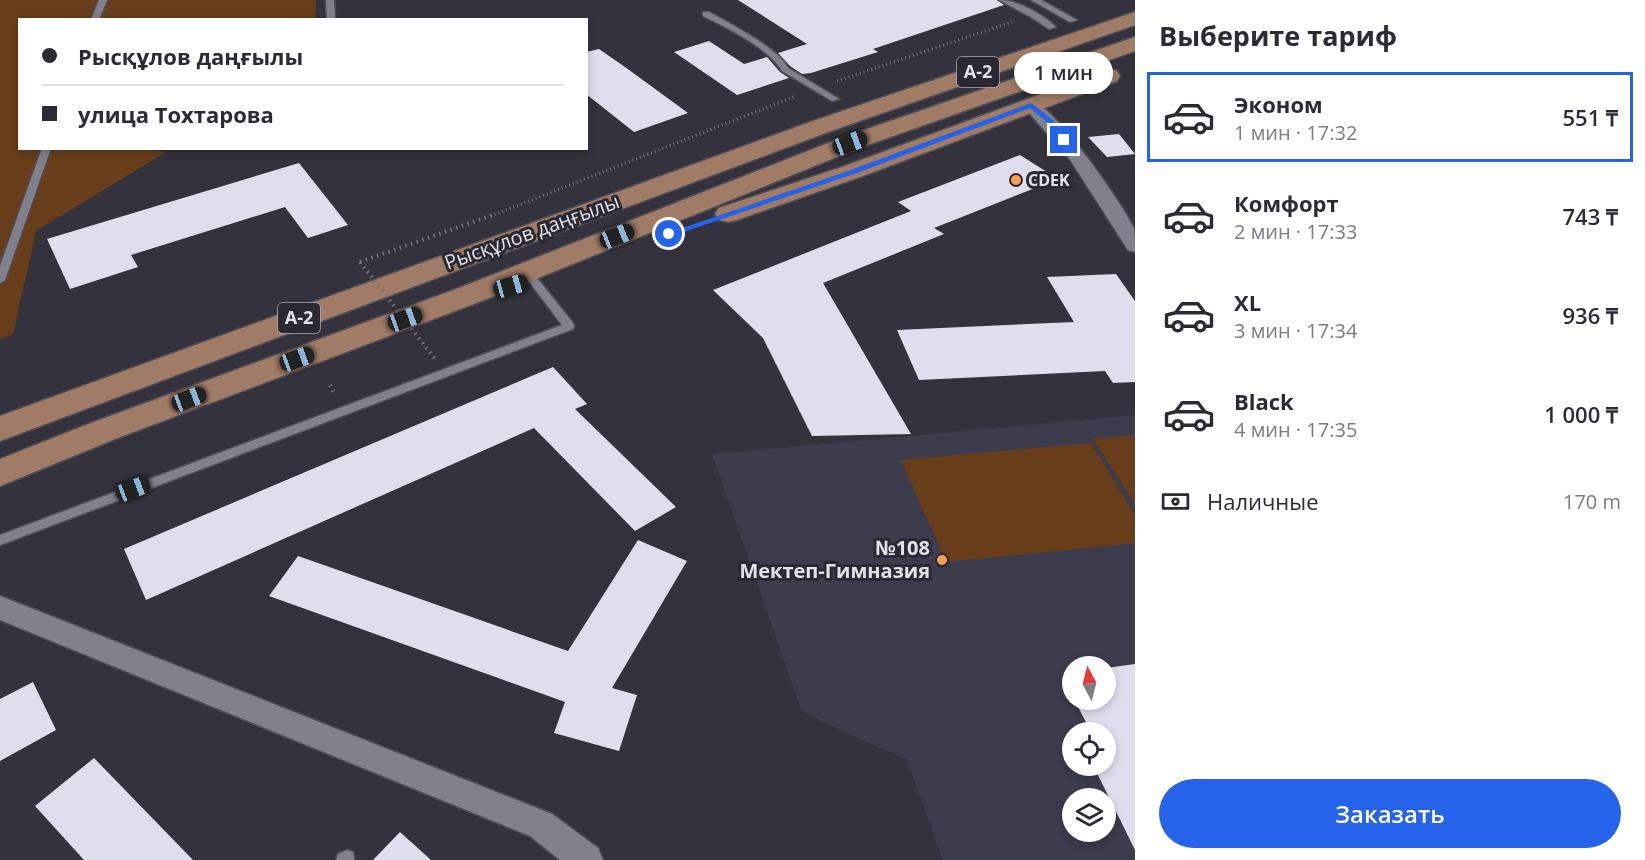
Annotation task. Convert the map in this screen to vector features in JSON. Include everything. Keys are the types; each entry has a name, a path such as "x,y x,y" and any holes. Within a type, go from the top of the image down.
{"main road":[{"path":"599,207 703,150 772,121 825,94 1053,21 1133,0"},
{"name":"Рысқұлов даңғылы","path":"0,429 822,126 1135,18"},
{"name":"Рысқұлов даңғылы","path":"0,473 103,431 469,295 850,143 1135,44"},
{"name":"Рысқұлов даңғылы","path":"469,295 533,280 851,172 1135,67"}],"street":[{"path":"1031,105 1050,122 1135,246"},
{"path":"0,608 110,654 542,825 586,860"}],"lane":[{"path":"96,18 103,0"},
{"path":"330,0 331,18"},
{"path":"1003,0 1053,21"},
{"path":"1035,0 1053,21"},
{"path":"706,14 735,29 781,61 785,69 825,94"},
{"path":"0,280 46,150"},
{"path":"0,540 569,326 533,280"}],"path":[{"path":"435,358 360,262 825,94 1053,21"},
{"path":"330,386 335,395"}],"shaded area":[{"path":"0,0 316,0 315,18 18,18 18,150 152,150 166,152 36,231 13,334 0,339"},
{"name":"№108 Мектеп-Гимназия","path":"1135,415 1135,860 943,860 907,760 802,712 712,454"},
{"path":"1135,435 1135,504 1093,439"},
{"path":"1091,443 1135,515 1135,543 946,562 901,460"}],"building":[{"path":"738,0 997,0 1004,5 873,49 878,52 802,74 790,66 778,53 807,44"},
{"path":"709,41 744,64 767,57 780,72 789,78 737,95 674,52"},
{"path":"599,49 688,113 634,132 588,96 588,52"},
{"path":"1119,134 1135,154 1107,157 1088,137"},
{"path":"1020,155 1058,179 934,228 944,234 823,283 911,434 812,436 763,338 713,290 911,211 898,202"},
{"path":"299,163 348,225 308,238 285,207 131,255 138,267 70,289 47,239"},
{"path":"1116,274 1135,301 1135,382 1113,383 1105,371 919,380 897,330 1074,322 1047,277"},
{"path":"553,367 587,404 575,409 676,507 635,531 534,428 146,600 124,549"},
{"path":"638,540 687,561 612,688 637,695 619,751 554,733 565,702 269,596 298,556 568,651"},
{"path":"1135,664 1135,850 1116,812 1116,788 1104,788 1098,776 1116,776 1116,722 1086,722 1080,710 1116,710 1116,667"},
{"path":"33,682 56,730 0,761 0,699"},
{"path":"94,758 193,860 84,860 35,806"},
{"path":"400,832 431,860 373,860"}],"place":[{"name":"CDEK","path":"1016,180"},
{"name":"№108 Мектеп-Гимназия","path":"942,560"}],"route":[{"path":"669,234 851,172 1031,105 1050,122 1064,140"}]}
